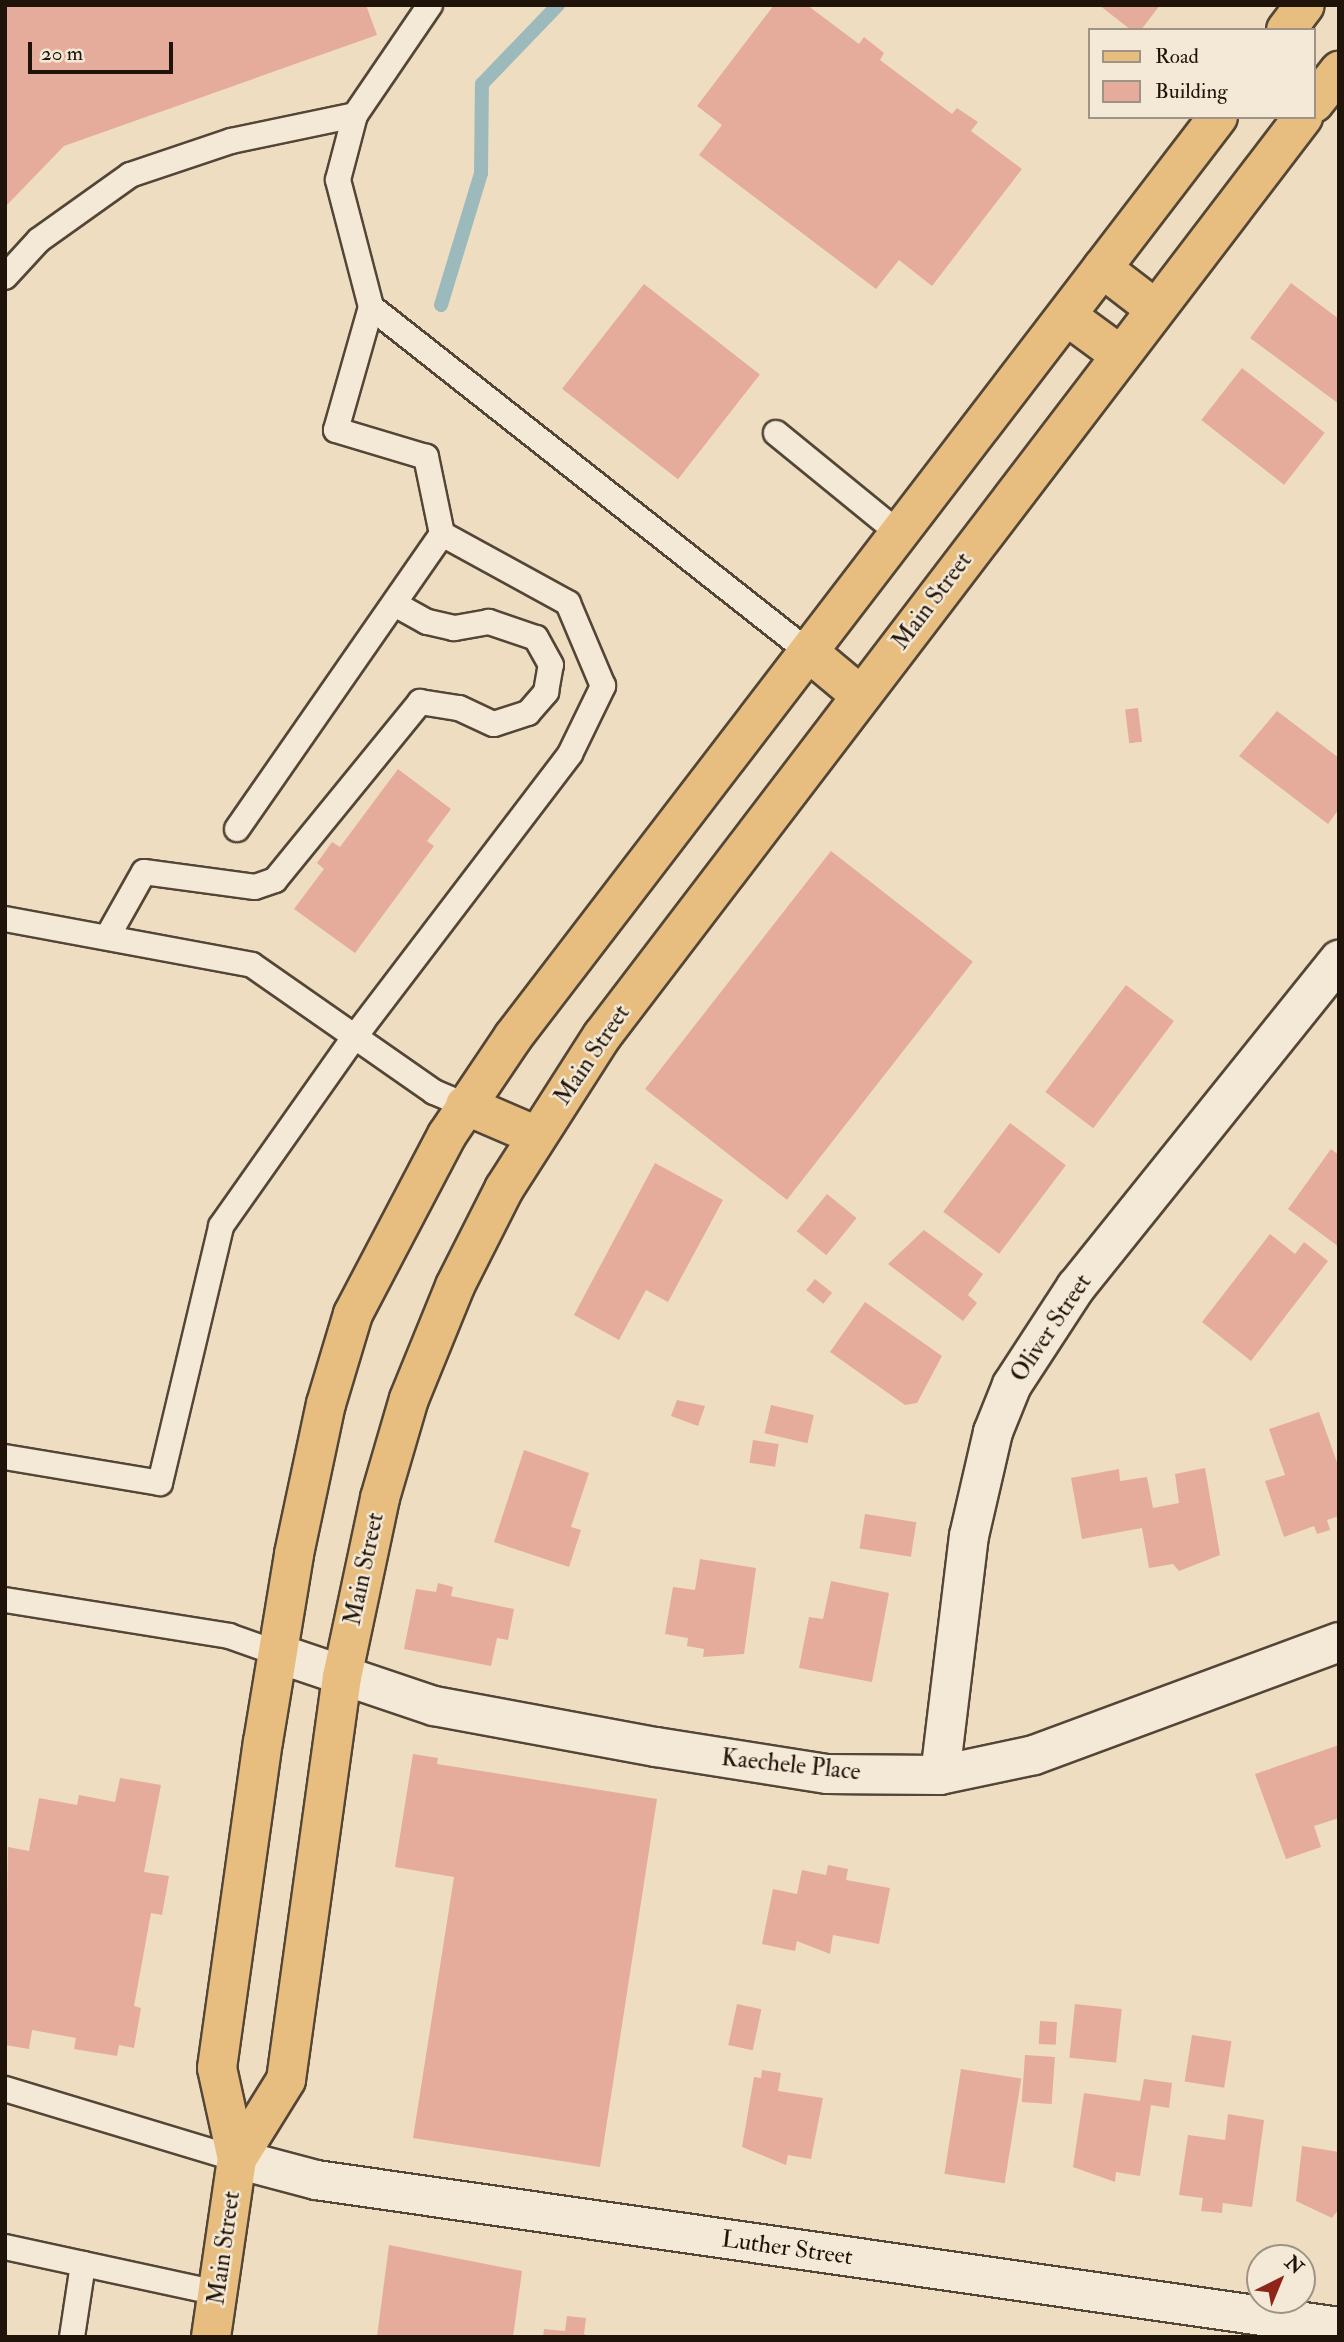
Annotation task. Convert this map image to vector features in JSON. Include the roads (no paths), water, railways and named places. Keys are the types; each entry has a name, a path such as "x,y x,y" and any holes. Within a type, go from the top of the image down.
{"main road":[{"path":"1288,28 1305,5"},
{"path":"1316,100 1339,71"},
{"name":"Main Street","path":"211,2337 237,2159 218,2068 277,1653 326,1404 353,1314 465,1105 1217,119"},
{"name":"Main Street","path":"237,2159 286,2080 342,1677 380,1498 410,1399 455,1286 537,1136 602,1036 1154,308 1301,119"},
{"path":"1102,268 1154,308"},
{"path":"1067,316 1119,354"},
{"path":"811,654 860,695"},
{"path":"465,1105 537,1136"}],"street":[{"name":"Oliver Street","path":"940,1775 969,1536 993,1432 1012,1385 1076,1287 1339,960"},
{"name":"Kaechele Place","path":"277,1653 433,1706 656,1747 827,1774 940,1775 1034,1755 1339,1642"},
{"name":"Luther Street","path":"237,2159 316,2180 1339,2327"}],"lane":[{"path":"237,829 442,534 426,457 336,430 371,307 338,180 355,115 430,5"},
{"path":"5,277 39,240 130,174 230,141 355,115"},
{"path":"371,307 811,654"},
{"path":"776,433 901,535"},
{"path":"5,1457 160,1483 221,1226 353,1039 570,754 603,686 568,603 442,534"},
{"path":"109,934 144,872 255,887 275,880 420,702 459,708 494,724 528,713 546,692 551,665 536,638 489,622 454,628 428,622 395,604"},
{"path":"5,919 109,934 252,965 353,1039 465,1105"},
{"path":"5,1600 229,1636 277,1653"},
{"path":"5,2089 237,2159"},
{"path":"5,2247 217,2293"},
{"path":"72,2337 83,2264"}],"waterway":[{"path":"441,305 481,173 482,84 558,5"}]}
